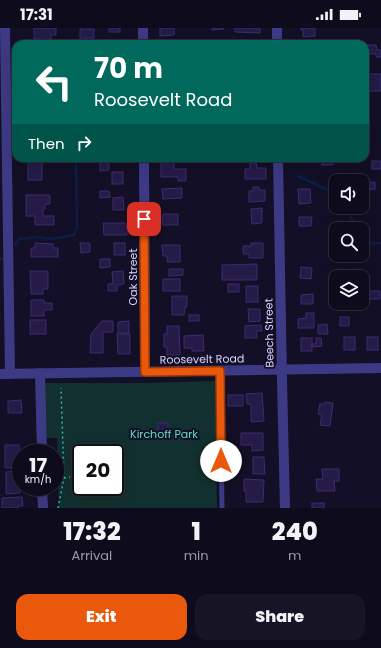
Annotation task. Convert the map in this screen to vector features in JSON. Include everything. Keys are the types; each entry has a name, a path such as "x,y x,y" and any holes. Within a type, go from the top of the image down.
{"street":[{"path":"5,28 5,374"},
{"path":"143,28 143,40"},
{"path":"276,28 277,40"},
{"name":"Oak Street","path":"144,162 145,372"},
{"name":"Beech Street","path":"278,162 281,370 285,508"},
{"name":"Roosevelt Road","path":"5,374 381,368"},
{"path":"40,373 42,444"},
{"path":"42,496 43,508"}],"lane":[{"path":"220,371 222,508"}],"path":[{"path":"61,388 63,444"},
{"path":"64,478 70,477"},
{"path":"58,508 60,496"}],"green space":[{"name":"Kirchoff Park","path":"215,381 217,508 59,508 59,496 64,496 64,444 57,444 57,438 46,438 44,383"}],"building":[{"path":"34,28 56,28 56,35 51,35 51,40 34,39"},
{"path":"109,28 120,28 120,32 109,32"},
{"path":"160,28 174,28 174,35 160,36"},
{"path":"212,28 224,28 224,29 212,30"},
{"path":"235,28 260,28 260,33 235,32"},
{"path":"301,28 315,28 315,36 303,37 303,30 301,30"},
{"path":"80,29 94,29 94,38 80,38"},
{"path":"369,45 376,45 377,50 381,50 381,57 376,57 376,54 369,54"},
{"path":"369,74 381,74 381,91 369,91"},
{"path":"372,161 381,161 381,169 372,169"},
{"path":"28,162 42,162 42,180 28,180"},
{"path":"109,162 109,170 100,171 100,163"},
{"path":"161,162 174,162 174,169 186,169 186,181 178,181 178,177 161,177"},
{"path":"322,162 333,162 333,165 322,165"},
{"path":"250,163 256,163 257,168 266,168 266,179 245,179 245,169 250,169"},
{"path":"112,172 123,172 123,184 112,184"},
{"path":"375,182 375,189 369,190 369,183"},
{"path":"253,187 259,187 259,190 265,190 265,201 249,202 249,191 253,191"},
{"path":"182,188 182,198 163,199 162,189"},
{"path":"298,189 310,189 311,203 299,204"},
{"path":"100,191 109,191 110,197 100,198"},
{"path":"26,195 50,195 50,204 45,204 43,216 54,216 54,225 35,225 35,216 26,216"},
{"path":"123,197 124,210 113,210 113,198"},
{"path":"262,208 262,223 252,224 251,209"},
{"path":"163,214 178,214 178,225 162,225"},
{"path":"299,217 312,217 311,226 299,226"},
{"path":"103,223 126,223 127,235 104,235"},
{"path":"35,243 53,244 53,248 58,248 58,257 31,257 31,248 35,248"},
{"path":"80,243 90,243 90,252 81,253"},
{"path":"114,243 125,243 125,255 114,255"},
{"path":"251,243 263,243 263,258 249,258 249,254 243,254 243,246 251,246"},
{"path":"162,245 180,245 180,262 167,262 167,256 163,256"},
{"path":"100,259 110,259 110,267 100,268"},
{"path":"257,264 257,280 222,280 222,265"},
{"path":"301,267 312,268 311,279 300,278"},
{"path":"169,269 183,269 183,275 169,276"},
{"path":"30,271 48,271 48,289 43,289 43,294 31,294"},
{"path":"123,271 124,284 117,285 117,291 108,291 108,284 113,284 112,272"},
{"path":"163,279 180,279 180,291 163,291"},
{"path":"228,284 239,284 239,292 228,292"},
{"path":"246,286 258,286 258,302 246,302"},
{"path":"369,291 380,291 380,299 370,299"},
{"path":"313,294 313,304 301,304 301,295"},
{"path":"172,296 187,296 187,307 185,307 184,315 172,315"},
{"path":"31,300 44,300 44,303 52,303 52,310 44,310 44,316 31,316"},
{"path":"248,309 260,309 260,321 249,322"},
{"path":"306,313 314,313 314,328 298,328 298,319 306,318"},
{"path":"189,315 199,315 199,321 189,321"},
{"path":"340,317 349,317 349,326 340,326"},
{"path":"30,320 46,320 46,334 30,334"},
{"path":"102,321 113,321 113,332 103,332 103,353 90,353 91,334"},
{"path":"129,321 129,333 118,333 118,322"},
{"path":"327,324 328,334 318,334 318,325"},
{"path":"261,325 262,331 256,331 257,338 245,338 245,326"},
{"path":"167,326 179,326 180,355 167,355 167,347 164,347 164,334 167,334"},
{"path":"117,334 130,334 130,354 118,354"},
{"path":"203,335 204,351 192,351 192,348 184,348 184,336"},
{"path":"344,337 355,337 355,350 344,350"},
{"path":"367,337 378,337 378,350 367,350"},
{"path":"301,338 312,338 312,351 301,351"},
{"path":"316,338 321,338 322,346 312,347 312,344 316,344"},
{"path":"262,393 264,421 251,422 251,404 247,404 246,394"},
{"path":"228,395 243,395 243,406 228,406"},
{"path":"21,400 22,413 8,413 8,401"},
{"path":"325,402 333,403 330,426 320,425 322,415 318,414 320,404 324,404"},
{"path":"158,423 168,423 168,437 158,437"},
{"path":"241,433 263,433 263,450 252,451 252,445 241,445"},
{"path":"5,445 12,445 12,468 5,468"},
{"path":"241,453 242,463 231,463 230,454"},
{"path":"253,457 264,457 265,474 253,474"},
{"path":"322,469 339,469 339,481 334,481 335,491 317,491 316,479 323,479"},
{"path":"6,472 12,472 12,494 6,494"},
{"path":"244,479 264,480 263,502 246,502"},
{"path":"22,497 23,506 18,506 18,508 2,508 2,498"},
{"path":"312,503 324,503 324,508 312,508"}],"waterway":[{"path":"15,244 20,239 37,237 51,239 74,235 77,227 76,162"},
{"path":"298,176 329,191"},
{"path":"349,214 353,222"},
{"path":"369,241 373,244 381,243"}],"route":[{"path":"144,219 145,372 220,371 221,461"}]}
